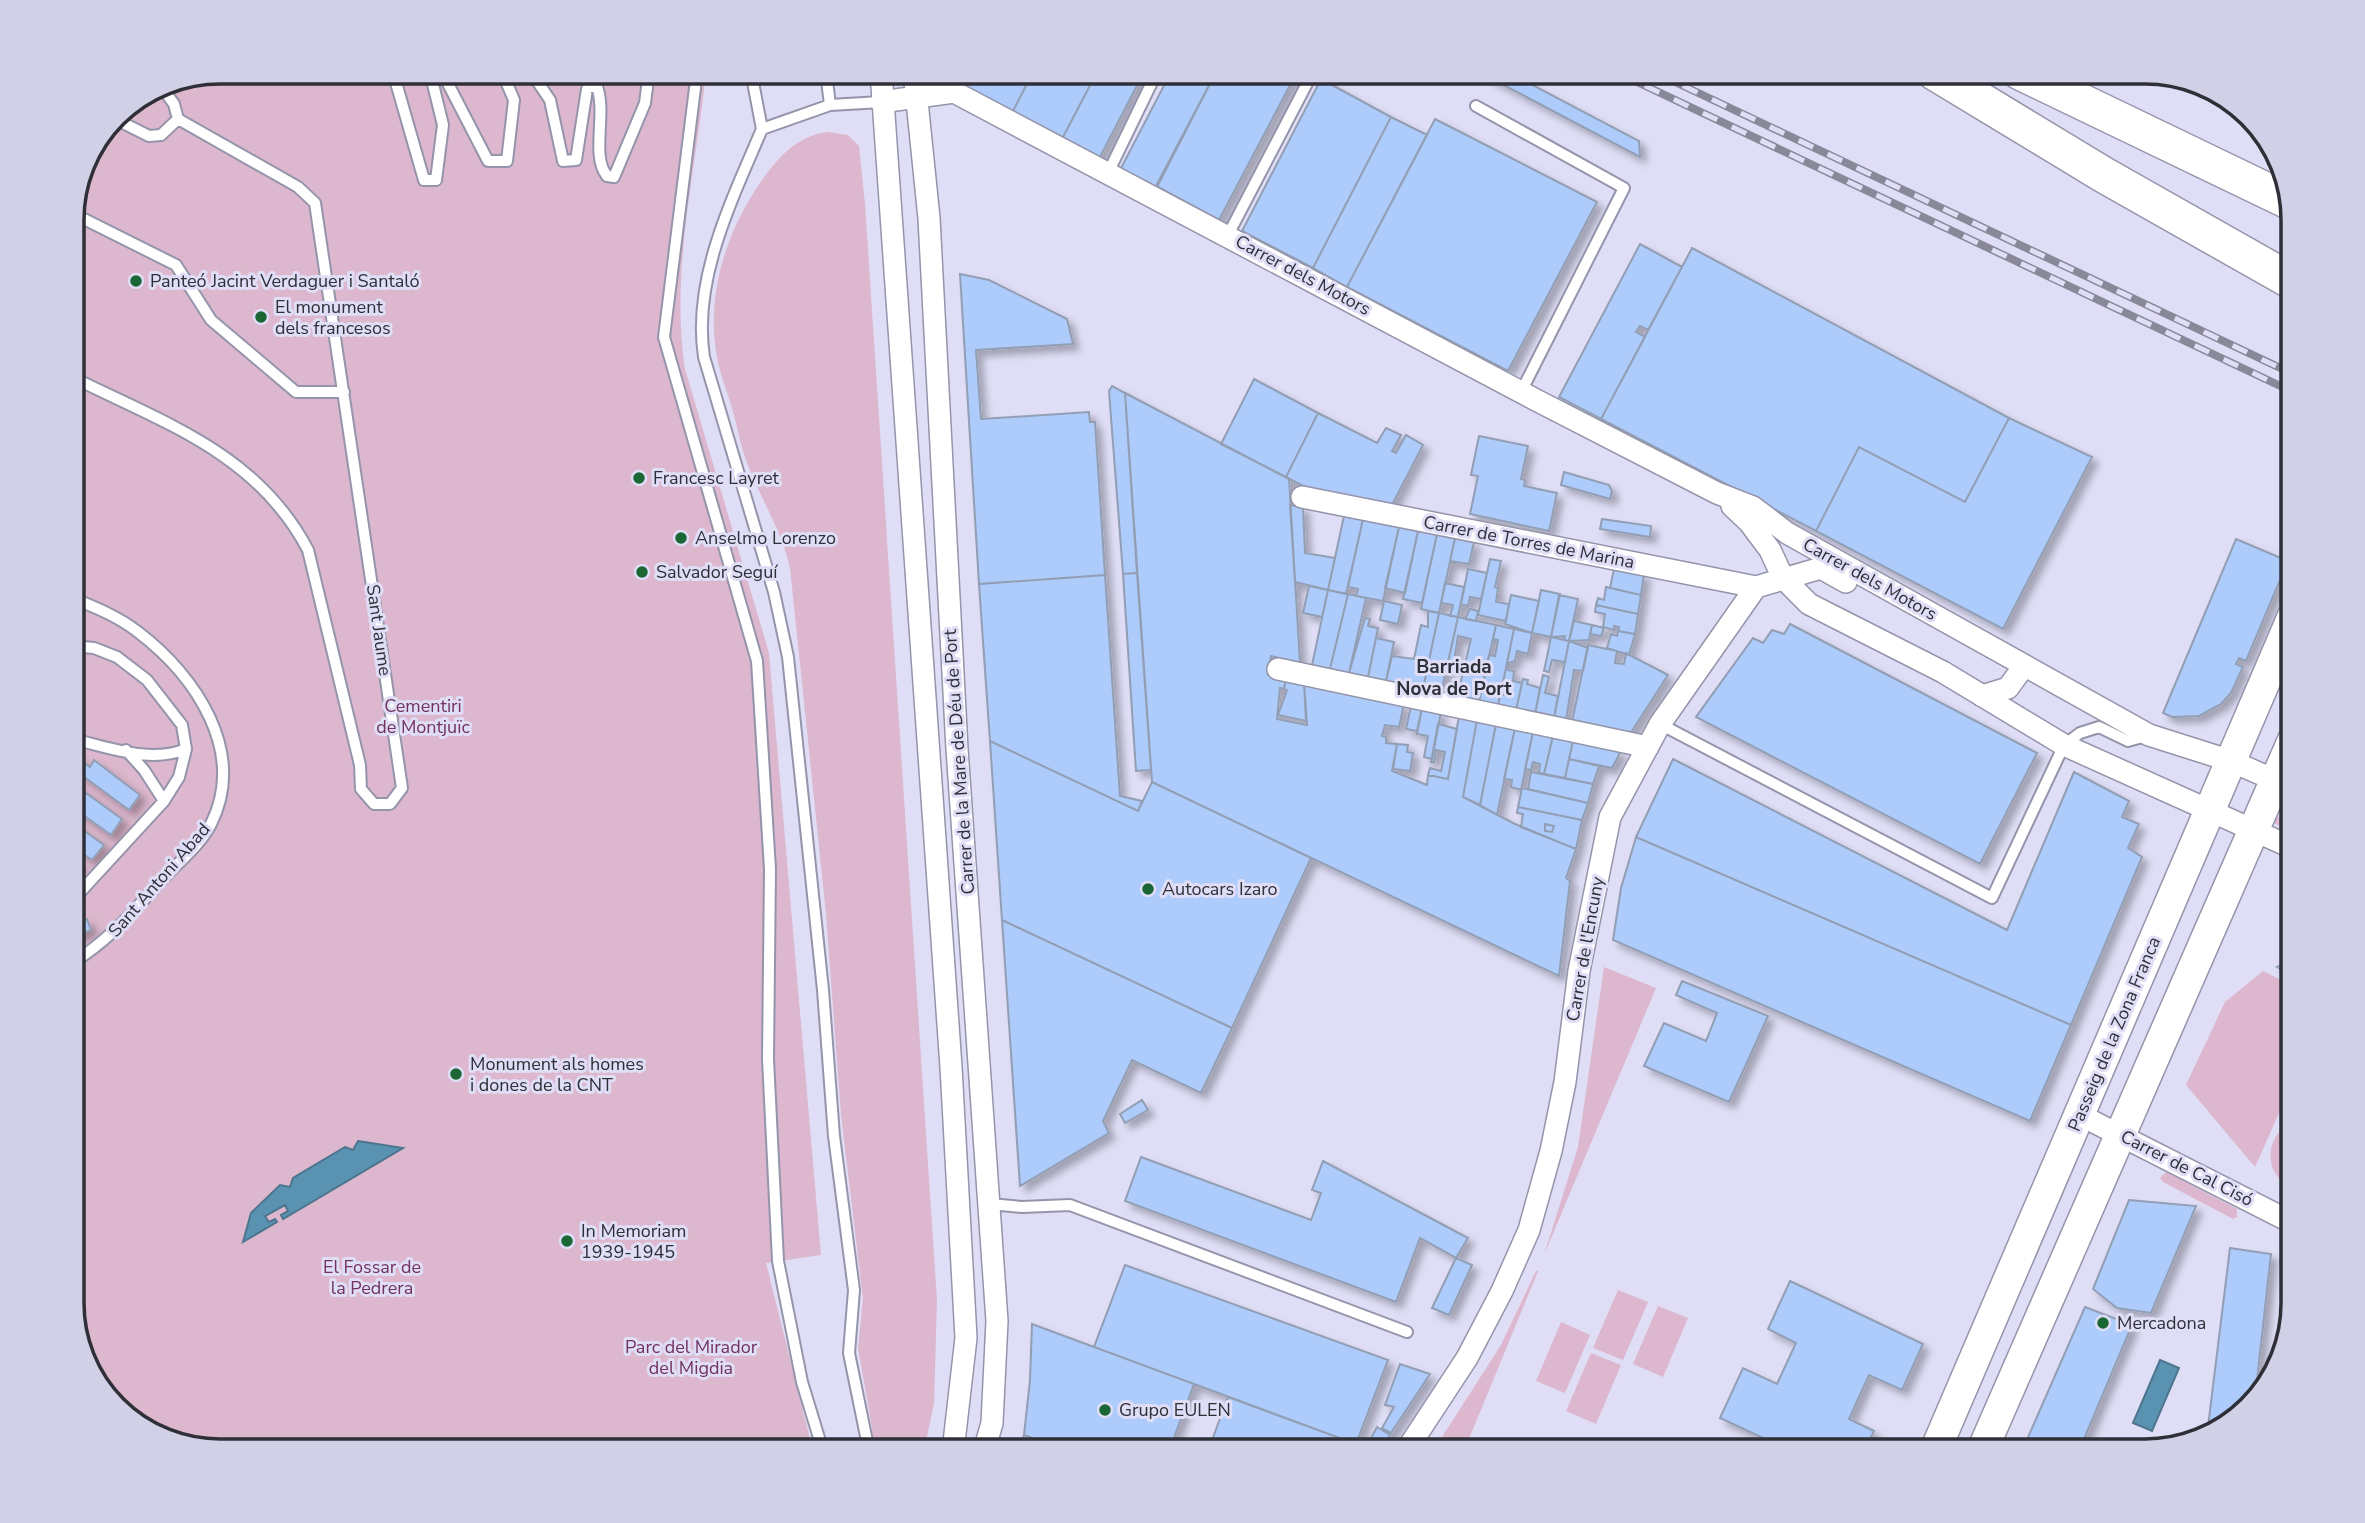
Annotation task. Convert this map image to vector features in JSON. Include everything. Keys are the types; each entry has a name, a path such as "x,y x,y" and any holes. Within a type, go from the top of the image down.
{"highway":[{"path":"1954,84 2281,275"},
{"path":"2044,84 2279,197"}],"main road":[{"name":"Passeig de la Zona Franca","path":"1940,1439 2281,644"},
{"path":"1987,1439 2253,828 2281,790"}],"street":[{"name":"Carrer de la Mare de Déu de Port","path":"881,84 951,1067 966,1338 955,1439"},
{"name":"Carrer de la Mare de Déu de Port","path":"916,84 957,749 997,1321 992,1423 987,1439"},
{"name":"Carrer dels Motors","path":"881,102 954,92 1521,392 1717,493 1753,507 1787,533 2158,739 2231,761 2281,782"},
{"name":"Carrer dels Motors","path":"1717,493 1749,522 1770,550 1783,578 1809,604 1943,672 2064,745 2211,808"},
{"name":"Carrer de Torres de Marina","path":"1302,496 1756,587"},
{"path":"1756,587 1821,568 1864,591 1879,585"},
{"name":"Carrer de l'Encuny","path":"1414,1439 1467,1358 1502,1291 1529,1230 1551,1151 1564,1082 1579,971 1609,817 1660,724 1756,587"},
{"path":"1982,696 2008,688 2024,666"},
{"path":"1278,669 1648,747"},
{"path":"2211,808 2281,842"},
{"name":"Carrer de Cal Cisó","path":"2080,1115 2281,1217"}],"lane":[{"path":"396,84 424,180 436,180 443,125 433,84"},
{"path":"448,84 488,161 498,161 507,160 514,100 507,84"},
{"path":"539,84 550,100 563,162 576,160 587,89 596,84 603,99 600,161 607,176 614,177 645,103 647,84"},
{"path":"695,84 664,337 757,661 770,869 768,1059 778,1261 802,1382 819,1439"},
{"path":"753,84 762,129 706,274 700,328 704,357 774,592 788,657 823,990 834,1136 854,1290 849,1353 867,1439"},
{"path":"827,84 830,105"},
{"path":"1108,173 1151,84"},
{"path":"1228,235 1307,84"},
{"path":"124,124 149,136 160,135 178,119 174,104 167,94"},
{"path":"762,129 830,105 881,102"},
{"path":"1476,106 1625,188 1521,392"},
{"name":"Sant Jaume","path":"84,383 220,450 270,493 295,525 308,550 360,765 361,789 374,804 390,804 402,788 315,203 298,187 178,119"},
{"path":"84,219 176,265 211,320 296,393 344,392"},
{"name":"Sant Antoni Abad","path":"84,603 106,612 138,632 181,672 205,708 224,755 224,787 210,826 110,938 84,955"},
{"path":"84,647 117,657 147,680 182,725 186,749 179,777 164,801 84,888"},
{"path":"1660,724 1992,898 2064,745 2080,733 2099,727 2128,741 2158,739"},
{"path":"84,741 167,757 186,749"},
{"path":"125,750 144,770 164,801"},
{"path":"990,1204 1022,1207 1070,1205 1407,1332"}],"green space":[{"name":"Cementiri de Montjuïc","path":"211,84 705,84 682,258 681,332 685,369 769,653 821,1255 766,1263 810,1439 202,1438 168,1429 144,1416 124,1399 102,1371 89,1339 84,1312 84,211 91,176 107,144 130,118 152,102 176,91"},
{"path":"828,132 848,135 859,146 865,204 937,1301 934,1403 926,1439 874,1439 858,1348 863,1299 841,1115 826,914 790,568 778,532 746,459 720,370 714,335 720,270 745,208 778,160 795,145 816,134"},
{"path":"2273,815 2281,818 2281,827 2272,822"},
{"path":"1604,967 1656,988 1544,1255 1578,1147"},
{"path":"2263,971 2281,980 2281,1110 2255,1167 2186,1085 2225,1002"},
{"path":"2281,1130 2281,1180 2276,1174 2270,1155 2276,1136"},
{"path":"2166,1172 2237,1209 2237,1217 2233,1219 2163,1182 2160,1178"},
{"path":"1538,1271 1469,1439 1441,1439 1501,1345"},
{"path":"1618,1290 1648,1302 1623,1360 1593,1348"},
{"path":"1658,1306 1688,1318 1663,1377 1633,1364"},
{"path":"1561,1322 1590,1335 1565,1393 1536,1381"},
{"path":"1591,1353 1621,1365 1596,1424 1566,1411"}],"water":[{"path":"358,1141 403,1148 283,1219 281,1215 288,1211 285,1205 265,1216 269,1222 275,1219 277,1222 243,1242 251,1213 280,1185 290,1187 293,1178 345,1147 353,1150"},
{"path":"2160,1360 2179,1368 2152,1431 2133,1423"}],"building":[{"path":"961,84 1027,84 1012,113"},
{"path":"1027,84 1091,84 1062,139 1012,113"},
{"path":"1091,84 1138,84 1099,159 1062,139"},
{"path":"1165,84 1210,84 1156,189 1120,170"},
{"path":"1210,84 1291,84 1219,220 1156,186"},
{"path":"1318,84 1330,84 1391,117 1313,268 1242,231"},
{"path":"1502,84 1531,84 1639,141 1640,157"},
{"path":"1391,117 1427,135 1347,287 1313,268"},
{"path":"1435,119 1597,202 1508,371 1347,287"},
{"path":"1640,244 1682,267 1648,330 1640,326 1636,332 1645,337 1601,419 1559,397"},
{"path":"1692,248 2009,418 1965,502 1859,447 1816,531 1601,419"},
{"path":"960,274 989,280 1067,319 1073,344 976,350 981,419 1089,412 1090,422 1095,422 1105,575 979,584"},
{"path":"1254,379 1318,413 1286,477 1221,444"},
{"path":"1112,386 1125,393 1137,573 1123,574 1109,391"},
{"path":"1125,393 1289,479 1300,663 1271,656 1268,675 1286,678 1284,689 1280,688 1277,719 1307,725 1304,682 1404,704 1399,727 1385,725 1382,736 1386,737 1386,743 1397,744 1392,771 1427,785 1428,775 1448,779 1459,716 1477,720 1463,797 1515,824 1576,849 1566,878 1570,881 1559,976 1152,782"},
{"path":"1318,413 1377,443 1386,428 1401,435 1392,451 1396,453 1406,435 1423,445 1392,505 1303,486 1286,477"},
{"path":"2009,418 2092,457 2003,629 1816,531 1859,447 1965,502"},
{"path":"1479,436 1528,446 1521,479 1525,480 1524,486 1557,493 1549,531 1470,514 1478,476 1471,475"},
{"path":"1564,472 1609,485 1612,491 1610,499 1561,485"},
{"path":"1290,505 1303,507 1305,553 1335,558 1328,590 1295,582"},
{"path":"1344,516 1363,519 1346,594 1328,590"},
{"path":"1363,519 1399,527 1383,601 1356,596 1358,589 1348,587"},
{"path":"1602,519 1651,526 1650,537 1600,529"},
{"path":"1399,527 1418,531 1405,593 1385,588"},
{"path":"1418,531 1437,534 1422,603 1403,599"},
{"path":"1437,534 1455,538 1439,613 1421,609"},
{"path":"1455,538 1474,542 1469,564 1450,561"},
{"path":"2236,539 2281,558 2281,578 2246,661 2239,658 2236,664 2243,667 2231,693 2221,704 2199,716 2172,717 2163,713"},
{"path":"1490,559 1501,561 1495,587 1498,588 1496,602 1509,604 1506,621 1478,615"},
{"path":"1468,569 1487,573 1481,599 1470,597 1468,606 1461,604"},
{"path":"1614,569 1644,574 1641,595 1610,588"},
{"path":"1137,573 1151,770 1136,771 1123,574"},
{"path":"1105,575 1120,796 1142,801 1138,811 990,741 979,584"},
{"path":"1445,583 1464,587 1458,617 1450,616 1453,605 1441,603"},
{"path":"1309,586 1328,590 1322,617 1303,613"},
{"path":"1606,587 1641,595 1638,614 1596,605 1598,598 1604,600"},
{"path":"1328,590 1348,594 1330,669 1312,665"},
{"path":"1541,590 1560,594 1551,637 1532,633"},
{"path":"1348,594 1366,598 1349,673 1330,669"},
{"path":"1511,595 1539,601 1532,633 1505,624"},
{"path":"1559,595 1578,599 1569,641 1564,640 1565,636 1551,637"},
{"path":"1384,601 1402,605 1398,624 1380,620"},
{"path":"1596,605 1638,614 1635,634 1618,631 1619,627 1614,626 1614,630 1603,627 1605,614 1595,612"},
{"path":"1470,609 1478,611 1476,621 1465,619"},
{"path":"1428,611 1439,613 1423,689 1386,681 1392,656 1414,659 1421,625 1428,627"},
{"path":"1439,613 1458,617 1441,693 1423,689"},
{"path":"1458,617 1496,625 1479,702 1457,697 1471,639 1458,636 1453,668 1447,667"},
{"path":"1365,618 1370,619 1368,626 1378,628 1368,677 1349,673"},
{"path":"1574,621 1592,625 1589,640 1569,641"},
{"path":"1790,624 2037,753 1980,864 1696,717 1753,638 1763,643 1772,630 1784,634"},
{"path":"1496,625 1514,629 1498,706 1479,702 1489,655 1495,656 1498,640 1493,639"},
{"path":"1592,625 1604,628 1601,636 1590,634"},
{"path":"1514,629 1532,633 1528,654 1517,651 1515,661 1509,663 1508,670 1514,671 1513,681 1522,683 1516,710 1498,706 1500,694 1504,695 1506,689 1502,688"},
{"path":"1618,631 1635,634 1629,655 1607,648 1611,634 1617,636"},
{"path":"1551,637 1569,641 1565,662 1552,660 1549,672 1544,671"},
{"path":"1376,638 1394,642 1386,681 1368,677"},
{"path":"1569,641 1588,648 1583,671 1574,670 1566,720 1554,718"},
{"path":"1588,645 1617,651 1615,663 1624,664 1626,653 1668,675 1630,734 1572,722"},
{"path":"1543,675 1549,677 1545,693 1558,696 1554,718 1535,714"},
{"path":"1286,678 1304,682 1306,721 1278,715 1287,690 1284,689"},
{"path":"1523,679 1528,680 1527,684 1540,688 1535,714 1516,710"},
{"path":"1411,706 1422,708 1417,731 1406,729"},
{"path":"1422,708 1441,712 1432,759 1424,757 1428,736 1417,734"},
{"path":"1477,720 1496,724 1480,805 1463,797"},
{"path":"1438,724 1457,729 1448,779 1428,775 1430,768 1441,771 1445,752 1436,750 1434,762 1431,762"},
{"path":"1496,724 1515,728 1497,815 1480,805"},
{"path":"1515,728 1533,732 1521,790 1511,787 1512,780 1504,779"},
{"path":"1533,732 1553,736 1544,774 1539,773 1540,764 1533,762 1531,770 1525,769"},
{"path":"1553,736 1573,741 1565,778 1544,774"},
{"name":"Autocars Izaro","path":"990,741 1138,811 1152,782 1311,858 1232,1028 1002,920"},
{"path":"1573,741 1621,751 1612,768 1569,759"},
{"path":"1397,744 1408,745 1407,752 1413,753 1410,771 1393,769"},
{"path":"1569,759 1599,766 1593,784 1565,778"},
{"path":"1673,759 2007,930 2074,772 2129,801 2122,817 2139,824 2128,848 2142,857 2071,1025 1636,837"},
{"path":"94,760 140,795 129,810 84,777 84,762 90,767"},
{"path":"1531,772 1593,784 1588,803 1528,789"},
{"path":"1522,788 1588,803 1582,820 1518,807"},
{"path":"84,792 122,819 111,835 84,816"},
{"path":"1518,807 1582,820 1576,849 1521,827 1523,814 1517,813","holes":["1545,824 1554,826 1552,832 1545,831"]},
{"path":"1545,824 1554,826 1552,832 1545,831"},
{"path":"84,831 104,845 92,860 84,854"},
{"path":"1636,837 2071,1025 2030,1121 1613,940 1621,888"},
{"path":"87,919 91,930 84,933 84,920"},
{"path":"1002,920 1232,1028 1201,1093 1132,1060 1103,1121 1109,1133 1020,1186"},
{"path":"1682,981 1768,1016 1729,1102 1644,1066 1664,1023 1706,1041 1717,1013 1676,995"},
{"path":"1142,1100 1148,1110 1125,1123 1120,1114"},
{"path":"1141,1157 1311,1220 1321,1193 1312,1190 1323,1161 1468,1238 1456,1258 1420,1238 1396,1302 1125,1201"},
{"path":"2129,1200 2196,1206 2151,1313 2117,1308 2093,1289"},
{"path":"2230,1248 2271,1254 2257,1380 2228,1411 2208,1423"},
{"path":"1456,1258 1472,1265 1449,1315 1432,1308"},
{"path":"1125,1265 1388,1360 1358,1439 1342,1439 1094,1347"},
{"path":"1790,1281 1923,1344 1902,1390 1869,1375 1849,1419 1874,1431 1870,1439 1765,1439 1720,1418 1743,1368 1777,1384 1796,1343 1768,1329"},
{"path":"2085,1307 2132,1325 2084,1439 2027,1439"},
{"name":"Grupo EULEN","path":"1032,1324 1194,1384 1173,1439 1035,1439 1024,1435"},
{"path":"1400,1364 1430,1374 1391,1433 1382,1428 1394,1407 1385,1405"},
{"path":"1228,1397 1342,1439 1212,1439"},
{"path":"1377,1427 1390,1435 1387,1439 1371,1439"}],"railway":[{"path":"1641,84 2281,386"},
{"path":"1679,84 2281,368"}],"place":[{"name":"Panteó Jacint Verdaguer i Santaló","path":"136,281"},
{"name":"El monument dels francesos","path":"261,317"},
{"name":"Francesc Layret","path":"639,478"},
{"name":"Anselmo Lorenzo","path":"681,538"},
{"name":"Salvador Seguí","path":"642,572"},
{"name":"Autocars Izaro","path":"1148,889"},
{"name":"Monument als homes i dones de la CNT","path":"456,1074"},
{"name":"In Memoriam 1939-1945","path":"567,1241"},
{"name":"Mercadona","path":"2103,1323"},
{"name":"Grupo EULEN","path":"1105,1410"}],"district":[{"name":"Barriada Nova de Port","path":"1454,678"}],"park label":[{"name":"El Fossar de la Pedrera","path":"372,1277"},
{"name":"Parc del Mirador del Migdia","path":"691,1357"}]}
